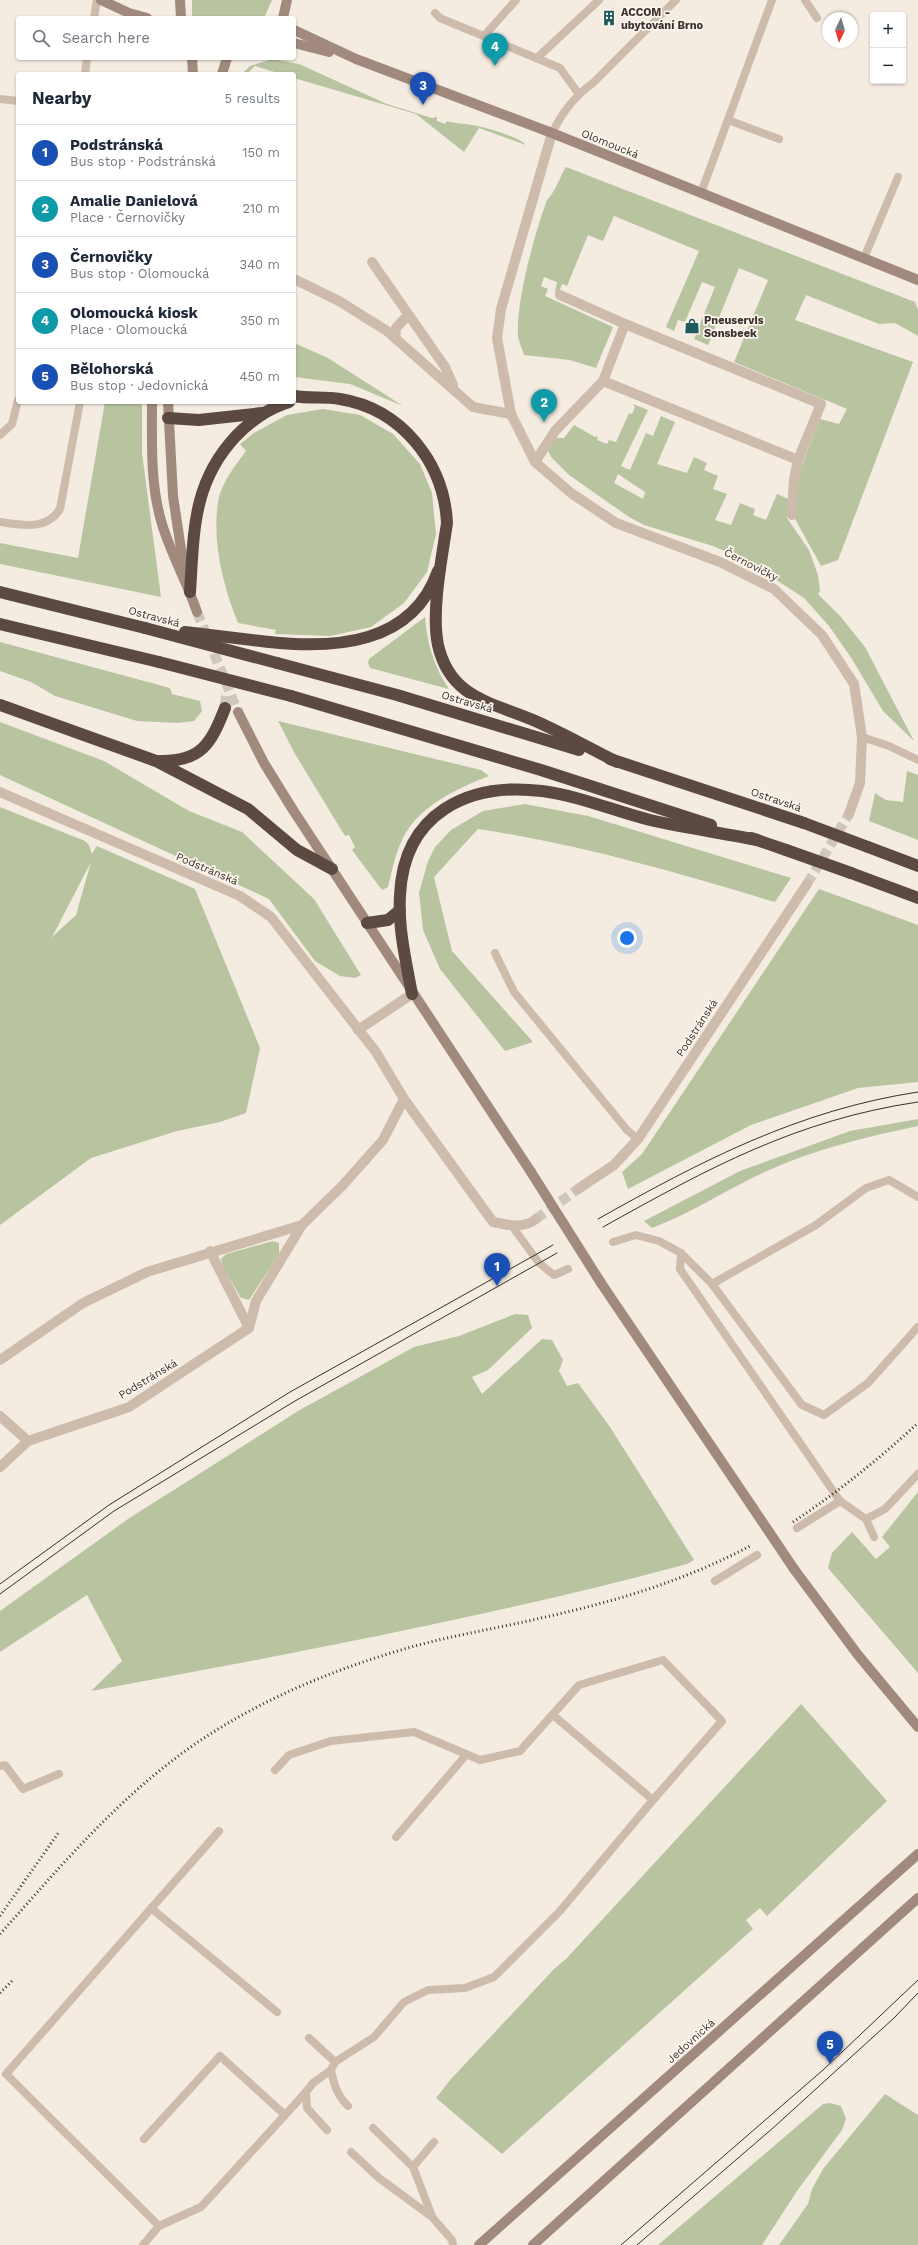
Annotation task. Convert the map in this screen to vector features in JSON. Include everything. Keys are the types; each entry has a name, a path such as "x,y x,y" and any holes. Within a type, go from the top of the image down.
{"highway":[{"path":"296,397 341,399 366,407 396,423 419,446 436,472 444,499 447,523 436,618 437,639 444,664 456,680 485,703 532,720 617,762"},
{"path":"168,418 199,420 262,413 284,404"},
{"path":"190,592 197,512 206,481 223,451 247,425 262,413"},
{"path":"145,628 269,642 324,646 348,643 368,638 391,627 408,615 419,603 436,576 442,561"},
{"name":"Ostravská","path":"0,592 145,628 412,699 617,762 804,824 918,866"},
{"path":"0,624 159,662 291,696 541,770 757,840 918,898"},
{"path":"0,705 156,761 248,809 297,850 332,869"},
{"path":"156,761 178,761 198,752 211,738 225,708"},
{"path":"412,994 403,942 400,910 403,871 410,851 418,837 439,813 458,800 484,792 515,789 555,793 650,820 757,840"},
{"path":"367,923 388,920 400,910"}],"main road":[{"path":"102,0 129,13 140,16"},
{"path":"180,0 181,16"},
{"path":"284,16 287,0"},
{"name":"Olomoucká","path":"296,31 356,60 552,133 918,280"},
{"path":"296,44 356,60"},
{"path":"192,60 193,72"},
{"path":"223,72 227,60"},
{"path":"152,404 153,458 156,500 171,549 197,612"},
{"path":"168,404 173,496 183,563 190,592"},
{"path":"238,712 264,763 412,994 438,1029 531,1172 601,1283 794,1569 858,1655 918,1728"},
{"name":"Jedovnická","path":"479,2245 918,1854"},
{"path":"533,2245 918,1898"}],"street":[{"name":"Černovičky","path":"552,133 501,309 497,338 511,414 535,462 571,493 616,523 720,562 774,589 822,634 854,684 862,737 860,783 849,814"},
{"path":"372,262 445,367 456,391"},
{"path":"296,280 340,301 395,338 456,391 473,408 511,414"},
{"path":"560,295 625,324 820,404 798,460 794,479 792,515"},
{"path":"395,338 396,328 408,315"},
{"path":"535,462 555,430 603,380 625,324"},
{"path":"603,380 798,460"},
{"name":"Podstránská","path":"0,792 240,896 272,917 376,1052 404,1099 493,1222 512,1226 531,1223 536,1219"},
{"name":"Podstránská","path":"578,1189 614,1165 638,1139 807,884"},
{"path":"358,1030 412,994"},
{"path":"249,1328 256,1301 302,1225 343,1185 383,1140 404,1099"},
{"path":"0,1360 83,1303 147,1272 210,1251 302,1225"},
{"path":"210,1251 249,1328"},
{"name":"Podstránská","path":"0,1467 28,1441 129,1407 249,1328"},
{"path":"0,1416 28,1441"}],"lane":[{"path":"94,16 97,0"},
{"path":"484,36 516,0"},
{"path":"538,58 599,0"},
{"path":"552,133 559,119 578,93 593,83 676,0"},
{"path":"701,193 772,0"},
{"path":"805,0 817,18"},
{"path":"435,13 440,18 560,68 578,93"},
{"path":"85,72 87,60"},
{"path":"0,99 16,101"},
{"path":"728,120 779,139"},
{"path":"864,258 898,177"},
{"path":"0,435 12,424 17,404"},
{"path":"0,522 34,526 52,518 57,514 60,509 80,404"},
{"path":"862,737 889,746 918,760"},
{"path":"495,953 514,992 627,1130 638,1139"},
{"path":"712,1284 816,1225 866,1188 889,1180 918,1197"},
{"path":"512,1226 538,1263 554,1275 568,1269"},
{"path":"613,1242 636,1236 659,1241 681,1253 712,1284 802,1404 824,1415 868,1383 918,1327"},
{"path":"681,1253 680,1268 840,1501 866,1519 874,1537"},
{"path":"866,1519 885,1509 918,1474"},
{"path":"797,1528 840,1501"},
{"path":"715,1581 756,1554"},
{"path":"143,2245 159,2226 201,2207 313,2083 331,2070 335,2062 374,2037 404,2002 428,1990 465,1988 494,1977 560,1911 653,1800 722,1721 663,1660 579,1685 520,1751 480,1760 414,1732 331,1741 289,1755 275,1770"},
{"path":"553,1715 653,1800"},
{"path":"396,1837 466,1755"},
{"path":"0,1766 5,1765 23,1789 58,1774"},
{"path":"0,2081 219,1831"},
{"path":"151,1908 277,2012"},
{"path":"309,2038 335,2062"},
{"path":"144,2139 220,2056 285,2115"},
{"path":"331,2070 334,2087 341,2099 348,2106"},
{"path":"6,2074 159,2226"},
{"path":"306,2092 307,2108 326,2130"},
{"path":"373,2128 413,2167 432,2217"},
{"path":"413,2167 434,2142"},
{"path":"351,2152 379,2178 432,2217 452,2240 453,2245"}],"green space":[{"path":"192,0 272,0 265,16 192,16"},
{"path":"269,60 299,64 387,104 432,118 437,117 437,121 445,124 447,121 469,124 500,132 516,138 526,145 479,128 464,152 416,114 296,79 296,72 274,72 255,66 249,72 244,72 250,66"},
{"path":"566,167 915,302 918,310 918,336 895,323 879,324 806,295 795,320 913,362 838,560 821,566 795,519 796,480 820,419 839,424 847,409 734,362 768,280 739,268 708,345 694,339 715,287 702,282 685,322 678,320 674,331 666,327 699,251 614,216 603,241 588,235 567,286 562,284 559,293 555,292 557,282 544,277 541,286 548,289 545,296 613,327 596,368 570,360 524,355 518,337 518,320 527,267 547,200 553,193"},
{"path":"296,344 328,358 403,406 350,384 296,377"},
{"path":"105,404 142,404 142,453 161,597 0,564 0,543 78,558"},
{"path":"633,404 648,410 621,466 630,470 646,433 653,436 661,416 675,422 657,464 687,473 694,457 707,463 704,470 718,476 713,489 727,494 715,520 731,525 740,503 755,509 753,515 766,520 777,494 791,500 787,518 809,550 818,575 820,591 818,594 840,616 865,647 914,741 883,711 852,659 829,626 804,598 744,559 713,546 644,525 629,517 569,475 551,457 547,448 555,438 564,438 574,425 595,437 598,436 597,440 607,444 609,440 616,442 629,413 632,414 635,407","holes":["618,474 645,492 643,499 614,483"]},
{"path":"323,409 360,415 393,434 420,464 432,493 436,534 427,572 404,603 371,627 330,636 275,634 276,630 238,623 223,579 216,533 218,502 222,488 229,475 246,451 240,444 254,433 287,415"},
{"path":"425,617 427,636 435,663 449,689 370,668 368,663 369,659"},
{"path":"0,642 170,688 172,694 200,701 202,711 194,721 178,723 137,721 55,696 31,682 0,671"},
{"path":"278,721 481,770 489,776 451,793 428,808 418,817 402,840 388,887 382,890 352,850 355,847 349,835 345,836 295,754"},
{"path":"0,722 104,761 189,811 242,832 314,899 361,975 355,978 340,976 315,961 269,899 0,775"},
{"path":"907,771 918,775 918,840 869,821 875,793 886,800 903,802"},
{"path":"525,804 588,816 791,878 775,902 628,860 516,835 478,829 434,877 452,951 533,1042 505,1051 440,969 423,930 419,893 428,861 435,847 451,830 483,811"},
{"path":"0,807 85,841 89,845 92,854 97,846 195,889 260,1048 246,1113 220,1122 177,1131 91,1158 0,1225","holes":["91,862 76,915 53,936 49,943"]},
{"path":"819,889 918,925 918,1082 858,1088 751,1125 628,1189 622,1172 642,1154"},
{"path":"918,1119 918,1126 841,1144 785,1163 752,1178 682,1215 652,1228 644,1221 740,1171 850,1131"},
{"path":"273,1241 279,1243 279,1254 249,1300 241,1298 223,1267 221,1259 226,1254"},
{"path":"515,1314 528,1315 532,1328 488,1370 472,1377 482,1394 542,1339 552,1340 563,1360 559,1371 567,1386 578,1383 610,1427 694,1560 687,1564 613,1583 464,1618 315,1649 91,1691 122,1661 87,1595 0,1652 0,1611 128,1519 298,1411 414,1347 459,1336"},
{"path":"918,1492 918,1673 828,1568 832,1553 852,1532 876,1559 890,1547 882,1537"},
{"path":"801,1704 887,1801 767,1916 760,1908 746,1920 753,1929 502,2154 436,2098 451,2079 555,1968 566,1959"},
{"path":"885,2094 918,2115 918,2245 779,2245 808,2204 812,2189 823,2169"},
{"path":"830,2103 841,2106 846,2119 842,2130 797,2191 762,2245 658,2245 823,2104"}],"tunnel":[{"path":"197,612 238,712"},
{"path":"225,708 228,691"},
{"path":"807,884 849,814"},
{"path":"536,1219 578,1189"}],"tram line":[{"path":"598,1219 675,1177 752,1140 832,1111 874,1100 918,1092"},
{"path":"603,1227 680,1185 754,1149 832,1121 874,1110 918,1102"},
{"path":"0,1584 109,1505 290,1392 553,1245"},
{"path":"0,1594 114,1511 295,1401 557,1253"},
{"path":"621,2245 823,2070 918,1980"},
{"path":"637,2245 773,2128 894,2018 918,1993"}],"railway":[{"path":"793,1522 858,1475 918,1423"},
{"path":"0,1934 80,1845 145,1783 194,1745 221,1727 250,1711 279,1696 339,1670 401,1650 568,1612 622,1597 700,1570 750,1546"},
{"path":"0,1916 59,1832"},
{"path":"0,1993 12,1981"}],"place":[{"name":"ACCOM - ubytování Brno","path":"609,18"},
{"name":"Olomoucká kiosk","path":"495,66"},
{"name":"Černovičky","path":"423,105"},
{"name":"Pneuservis Sonsbeek","path":"692,326"},
{"name":"Amalie Danielová","path":"544,422"},
{"name":"Podstránská","path":"497,1286"},
{"name":"Bělohorská","path":"830,2064"}]}
